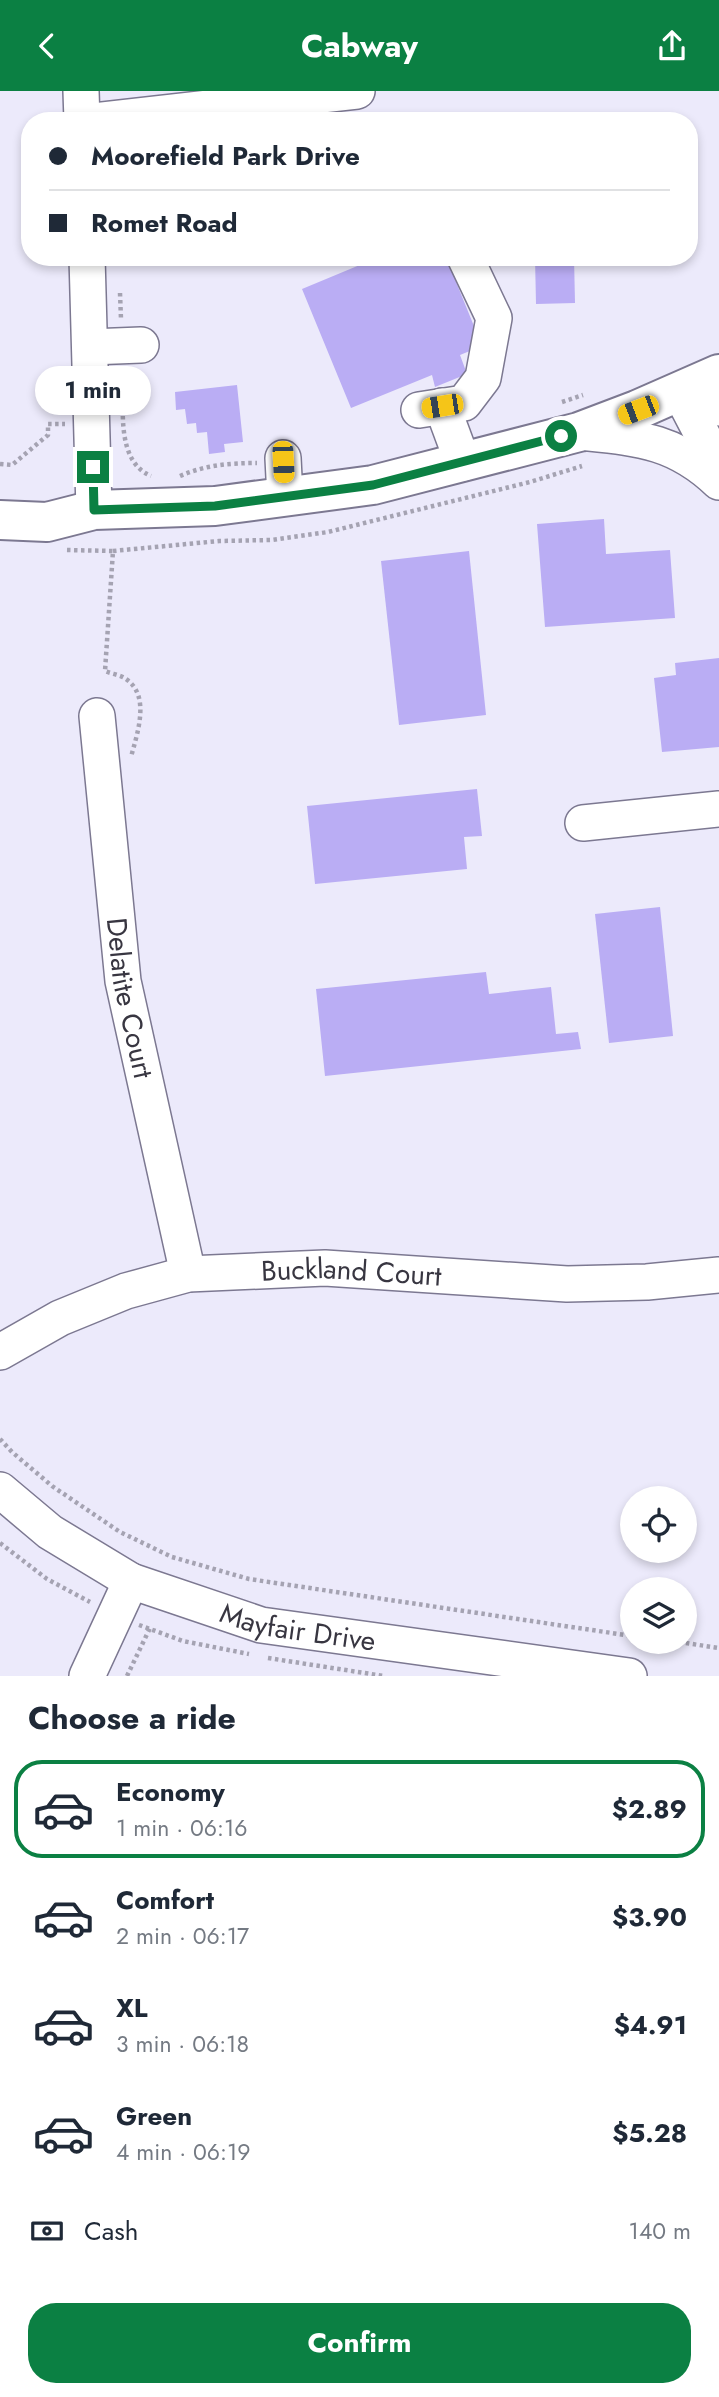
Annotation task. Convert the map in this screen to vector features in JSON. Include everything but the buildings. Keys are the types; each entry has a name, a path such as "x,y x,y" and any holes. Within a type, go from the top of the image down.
{"main road":[{"path":"0,520 47,522 94,510 215,506 284,472 429,490 463,463 579,432 706,388"},
{"path":"0,497 46,498 94,510"}],"street":[{"path":"81,91 82,112"},
{"path":"173,112 357,91"},
{"path":"89,266 117,346 94,510"},
{"path":"463,463 430,408 464,403 483,378 494,318 469,266"},
{"path":"706,388 719,467"},
{"path":"579,432 642,439 659,444 687,457 719,482"},
{"name":"Delatite Court","path":"97,716 123,981 188,1274"},
{"path":"583,823 719,809"},
{"name":"Buckland Court","path":"0,1352 60,1318 126,1291 188,1274 325,1268 567,1284 647,1282 719,1275"},
{"name":"Mayfair Drive","path":"0,1490 50,1532 131,1581 261,1625 629,1676"},
{"path":"87,1676 131,1581"}],"path":[{"path":"119,283 117,346 108,423 125,445 132,462 147,474 156,477"},
{"path":"550,406 586,394"},
{"path":"0,464 12,465 48,435 48,424 108,423"},
{"path":"173,479 205,467 284,472"},
{"path":"0,1439 52,1486 120,1532 172,1557 249,1579 620,1634"},
{"path":"127,1676 150,1629"},
{"path":"697,1645 719,1648"}],"route":[{"path":"93,467 94,510 215,506 373,485 561,436"}]}
